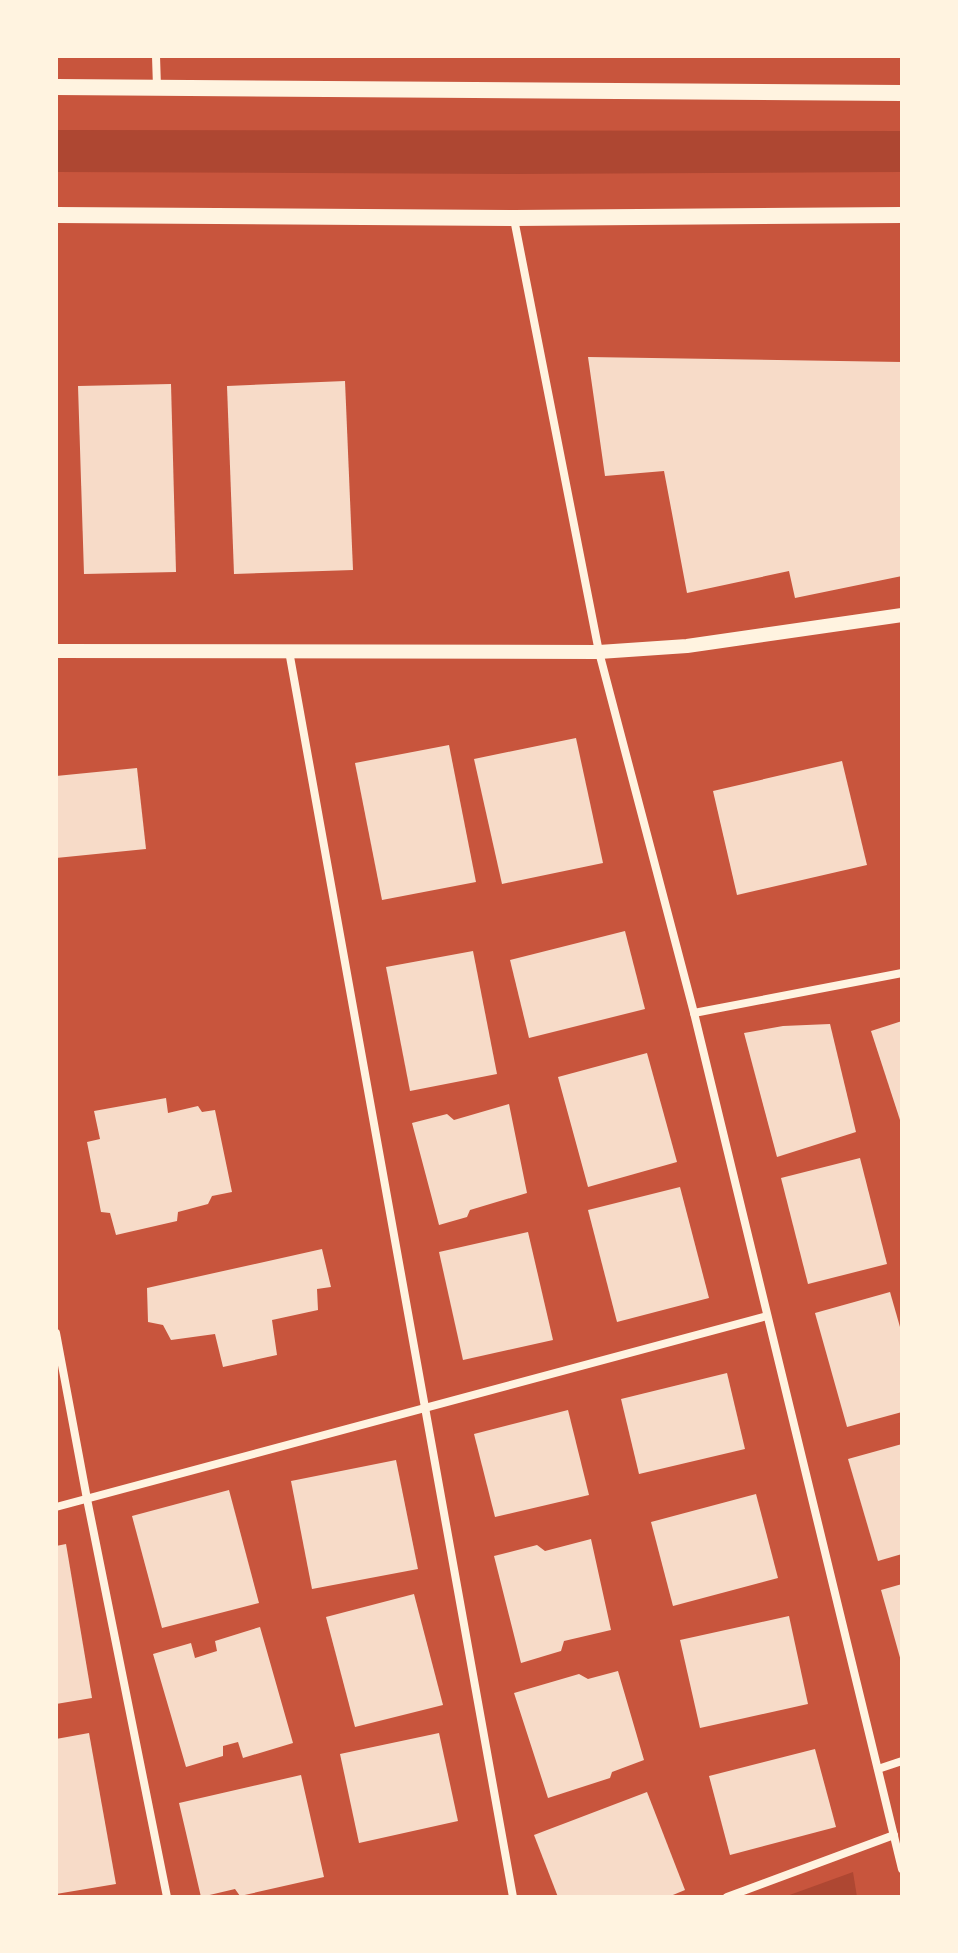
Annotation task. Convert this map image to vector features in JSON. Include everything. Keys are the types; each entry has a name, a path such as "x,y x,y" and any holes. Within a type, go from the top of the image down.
{"main road":[{"path":"56,87 902,93"},
{"path":"56,215 514,218 902,215"}],"street":[{"path":"156,56 157,87"},
{"path":"514,218 599,652 694,1013 902,1869"},
{"path":"56,651 647,650 902,615"},
{"path":"289,651 513,1897"},
{"path":"694,1013 902,973"},
{"path":"56,1507 767,1316"},
{"path":"56,1333 167,1897"},
{"path":"878,1769 902,1761"},
{"path":"727,1897 894,1835"}],"shaded area":[{"path":"56,130 902,131 902,172 56,172"},
{"path":"853,1872 857,1897 784,1897"}],"building":[{"path":"588,357 902,362 902,576 795,598 789,571 687,593 664,471 605,476"},
{"path":"345,381 353,570 234,574 227,386"},
{"path":"171,384 176,572 84,574 78,386"},
{"path":"576,738 603,863 502,884 474,759"},
{"path":"449,745 476,882 382,900 355,763"},
{"path":"842,761 867,865 737,895 713,791"},
{"path":"137,768 146,849 56,858 56,776"},
{"path":"625,931 645,1009 529,1038 510,960"},
{"path":"473,951 497,1074 410,1091 386,967"},
{"path":"902,1021 902,1123 901,1123 871,1031"},
{"path":"830,1024 856,1132 777,1157 744,1033 783,1026"},
{"path":"647,1053 677,1162 588,1187 558,1077"},
{"path":"166,1098 168,1113 198,1106 202,1112 215,1110 232,1192 212,1196 208,1204 178,1212 177,1221 116,1235 110,1213 101,1212 87,1142 100,1139 94,1111"},
{"path":"509,1104 527,1193 470,1210 467,1217 439,1225 412,1123 447,1114 454,1120"},
{"path":"860,1158 887,1264 808,1284 781,1178"},
{"path":"680,1187 709,1298 617,1322 588,1210"},
{"path":"528,1232 553,1340 463,1360 439,1252"},
{"path":"322,1249 331,1287 317,1289 318,1310 272,1320 277,1355 223,1367 215,1334 171,1340 163,1325 148,1322 147,1288"},
{"path":"890,1292 902,1334 902,1412 847,1427 815,1313"},
{"path":"727,1373 745,1449 639,1474 621,1399"},
{"path":"568,1410 589,1495 495,1517 474,1434"},
{"path":"902,1444 902,1554 878,1561 848,1459"},
{"path":"396,1460 418,1569 312,1589 291,1481"},
{"path":"229,1490 259,1603 162,1628 132,1516"},
{"path":"756,1494 778,1578 673,1606 651,1522"},
{"path":"591,1539 611,1630 564,1641 561,1651 521,1663 494,1556 537,1545 545,1551"},
{"path":"66,1544 92,1698 56,1704 56,1546"},
{"path":"902,1584 902,1661 901,1661 881,1590"},
{"path":"414,1594 443,1705 355,1727 326,1617"},
{"path":"789,1616 808,1704 700,1728 680,1640"},
{"path":"260,1627 293,1743 243,1758 238,1742 223,1746 223,1756 186,1767 153,1654 191,1643 195,1658 217,1651 215,1641"},
{"path":"618,1671 644,1760 612,1772 610,1778 548,1798 514,1693 579,1674 588,1679"},
{"path":"89,1733 116,1884 56,1894 56,1739"},
{"path":"439,1733 458,1821 359,1843 340,1754"},
{"path":"815,1749 836,1827 730,1855 709,1776"},
{"path":"301,1775 324,1877 240,1896 235,1889 201,1897 179,1803"},
{"path":"647,1792 685,1890 668,1897 558,1897 534,1835"}]}
